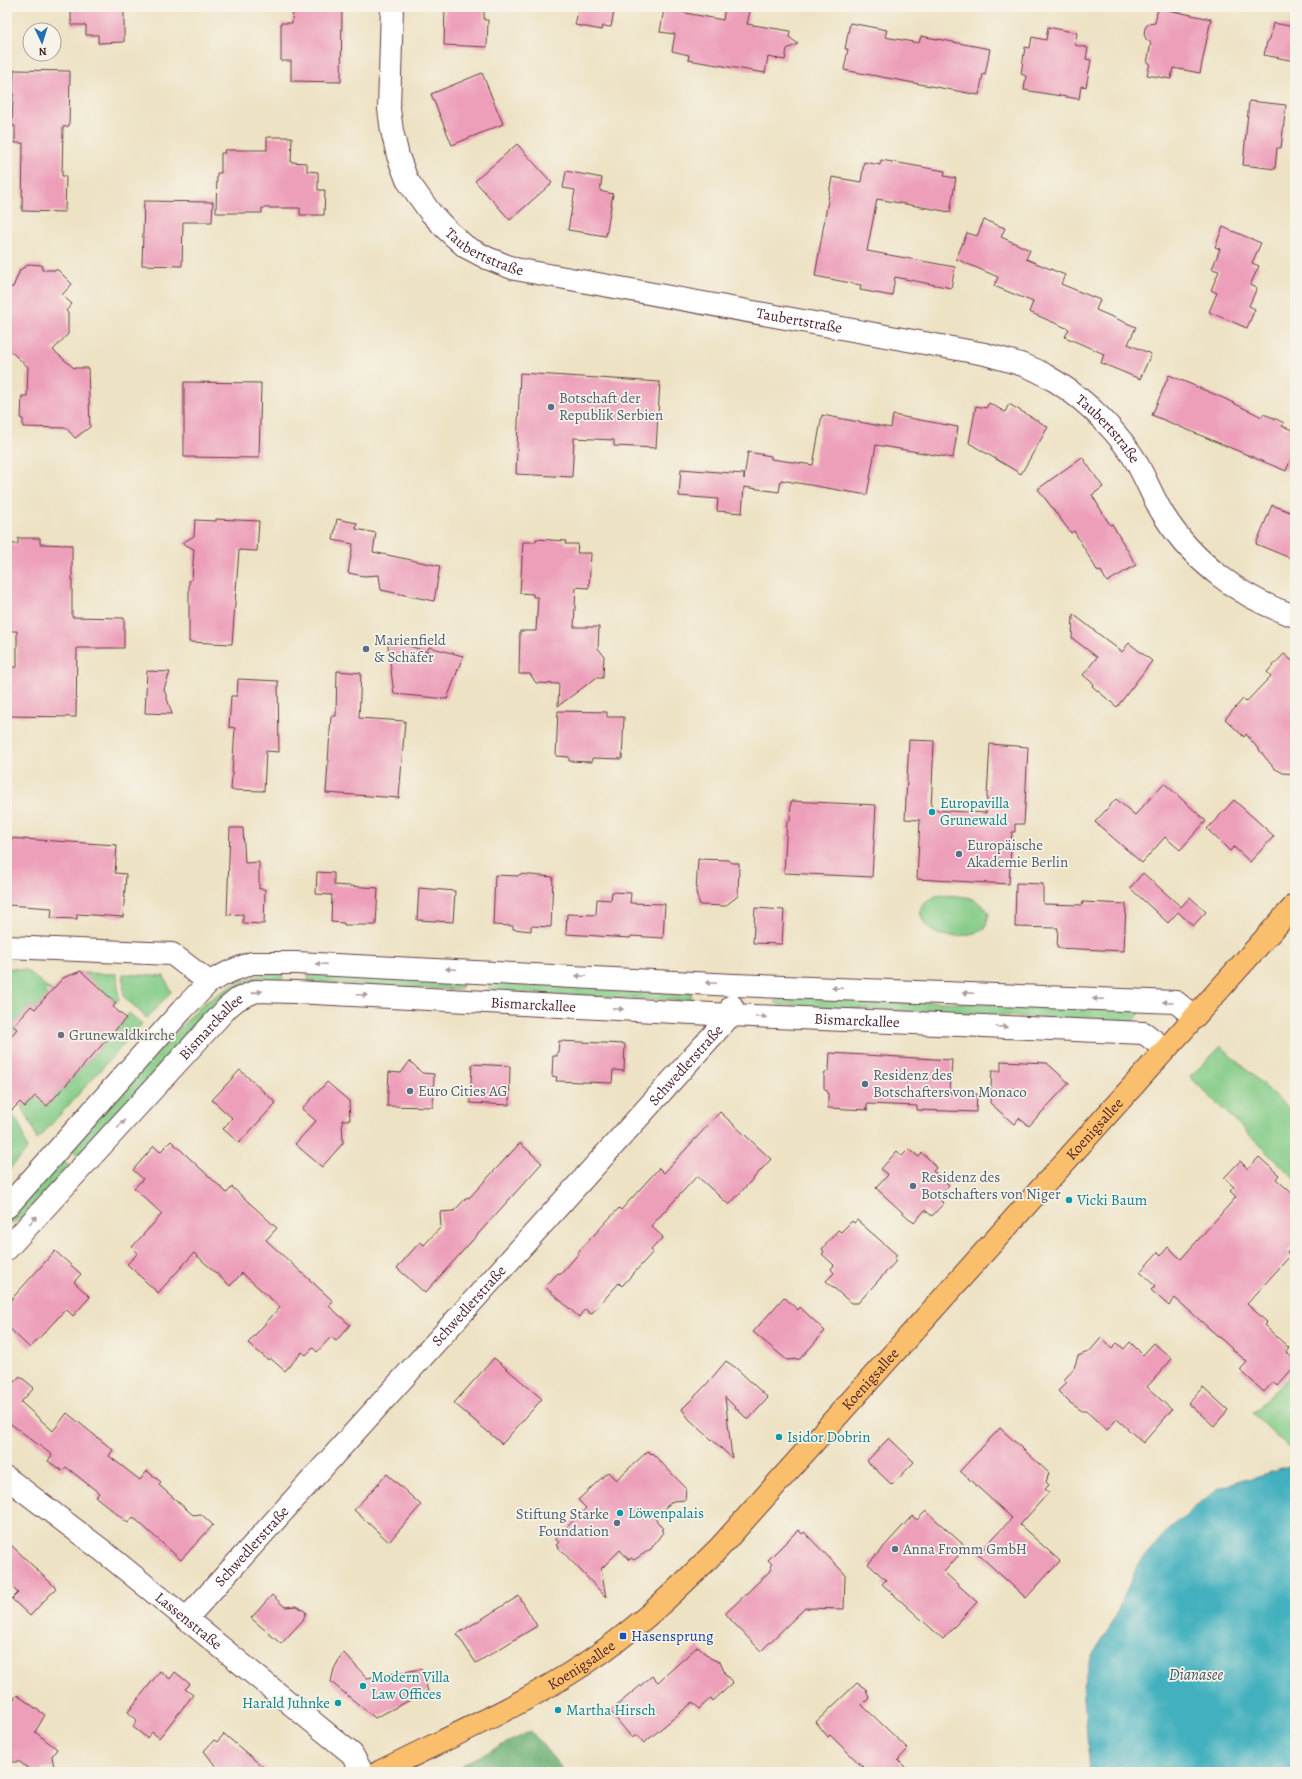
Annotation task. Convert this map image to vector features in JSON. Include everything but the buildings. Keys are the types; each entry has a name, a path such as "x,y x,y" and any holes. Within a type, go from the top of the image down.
{"main road":[{"name":"Koenigsallee","path":"379,1772 550,1685 584,1665 623,1636 679,1588 720,1547 1295,905"}],"street":[{"name":"Taubertstraße","path":"392,7 389,110 398,156 407,180 422,202 447,230 466,247 515,269 985,354 1017,363 1045,374 1088,405 1132,455 1162,513 1180,539 1221,577 1245,594 1270,608 1295,616"},
{"path":"7,947 172,954 209,982"},
{"name":"Bismarckallee","path":"7,1207 182,1010 209,982 252,963 296,963 734,985 1176,1002 1194,1018"},
{"name":"Schwedlerstraße","path":"186,1619 731,1015 734,985"},
{"name":"Bismarckallee","path":"7,1249 228,1007 238,999 256,991 303,992 731,1015 1144,1033 1165,1049"},
{"name":"Lassenstraße","path":"7,1478 103,1552 352,1754 362,1772"}],"green space":[{"path":"938,895 966,897 979,902 989,913 985,929 960,936 942,935 934,932 923,920 921,909 925,902"},
{"path":"7,968 26,970 52,991 51,992 47,989 44,991 48,995 35,1009 31,1006 13,1026 17,1029 7,1041"},
{"path":"278,971 283,972 282,981 259,982 79,1156 70,1148 201,1005 235,984 254,977"},
{"path":"82,973 117,974 119,999 116,1003"},
{"path":"123,974 164,976 171,992 147,1018 124,997"},
{"path":"309,974 462,979 461,990 308,982"},
{"path":"489,980 691,990 691,1001 489,992"},
{"path":"791,996 1142,1010 1133,1022 779,1005 775,1002 778,999"},
{"path":"129,1013 142,1024 37,1140 32,1126 20,1103 25,1107 35,1096 47,1106 126,1019 125,1017"},
{"path":"1221,1046 1295,1114 1295,1179 1190,1077"},
{"path":"11,1111 21,1128 27,1150 7,1172 7,1112"},
{"path":"61,1159 69,1166 21,1219 7,1225 7,1218"},
{"path":"1295,1371 1295,1453 1252,1413"},
{"path":"531,1731 565,1772 466,1772 462,1765"}],"water":[{"name":"Dianasee","path":"1295,1465 1295,1772 1090,1772 1083,1685 1092,1656 1110,1627 1138,1565 1167,1531 1218,1488"}],"place":[{"name":"Botschaft der Republik Serbien","path":"551,407"},
{"name":"Marienfield & Schäfer","path":"366,649"},
{"name":"Europavilla Grunewald","path":"932,812"},
{"name":"Europäische Akademie Berlin","path":"959,854"},
{"name":"Grunewaldkirche","path":"61,1035"},
{"name":"Residenz des Botschafters von Monaco","path":"865,1084"},
{"name":"Euro Cities AG","path":"410,1091"},
{"name":"Residenz des Botschafters von Niger","path":"913,1186"},
{"name":"Vicki Baum","path":"1069,1200"},
{"name":"Isidor Dobrin","path":"779,1437"},
{"name":"Löwenpalais","path":"620,1513"},
{"name":"Stiftung Starke Foundation","path":"617,1523"},
{"name":"Anna Fromm GmbH","path":"895,1549"},
{"name":"Hasensprung","path":"623,1636"},
{"name":"Modern Villa Law Offices","path":"363,1686"},
{"name":"Harald Juhnke","path":"338,1703"},
{"name":"Martha Hirsch","path":"558,1710"}]}
